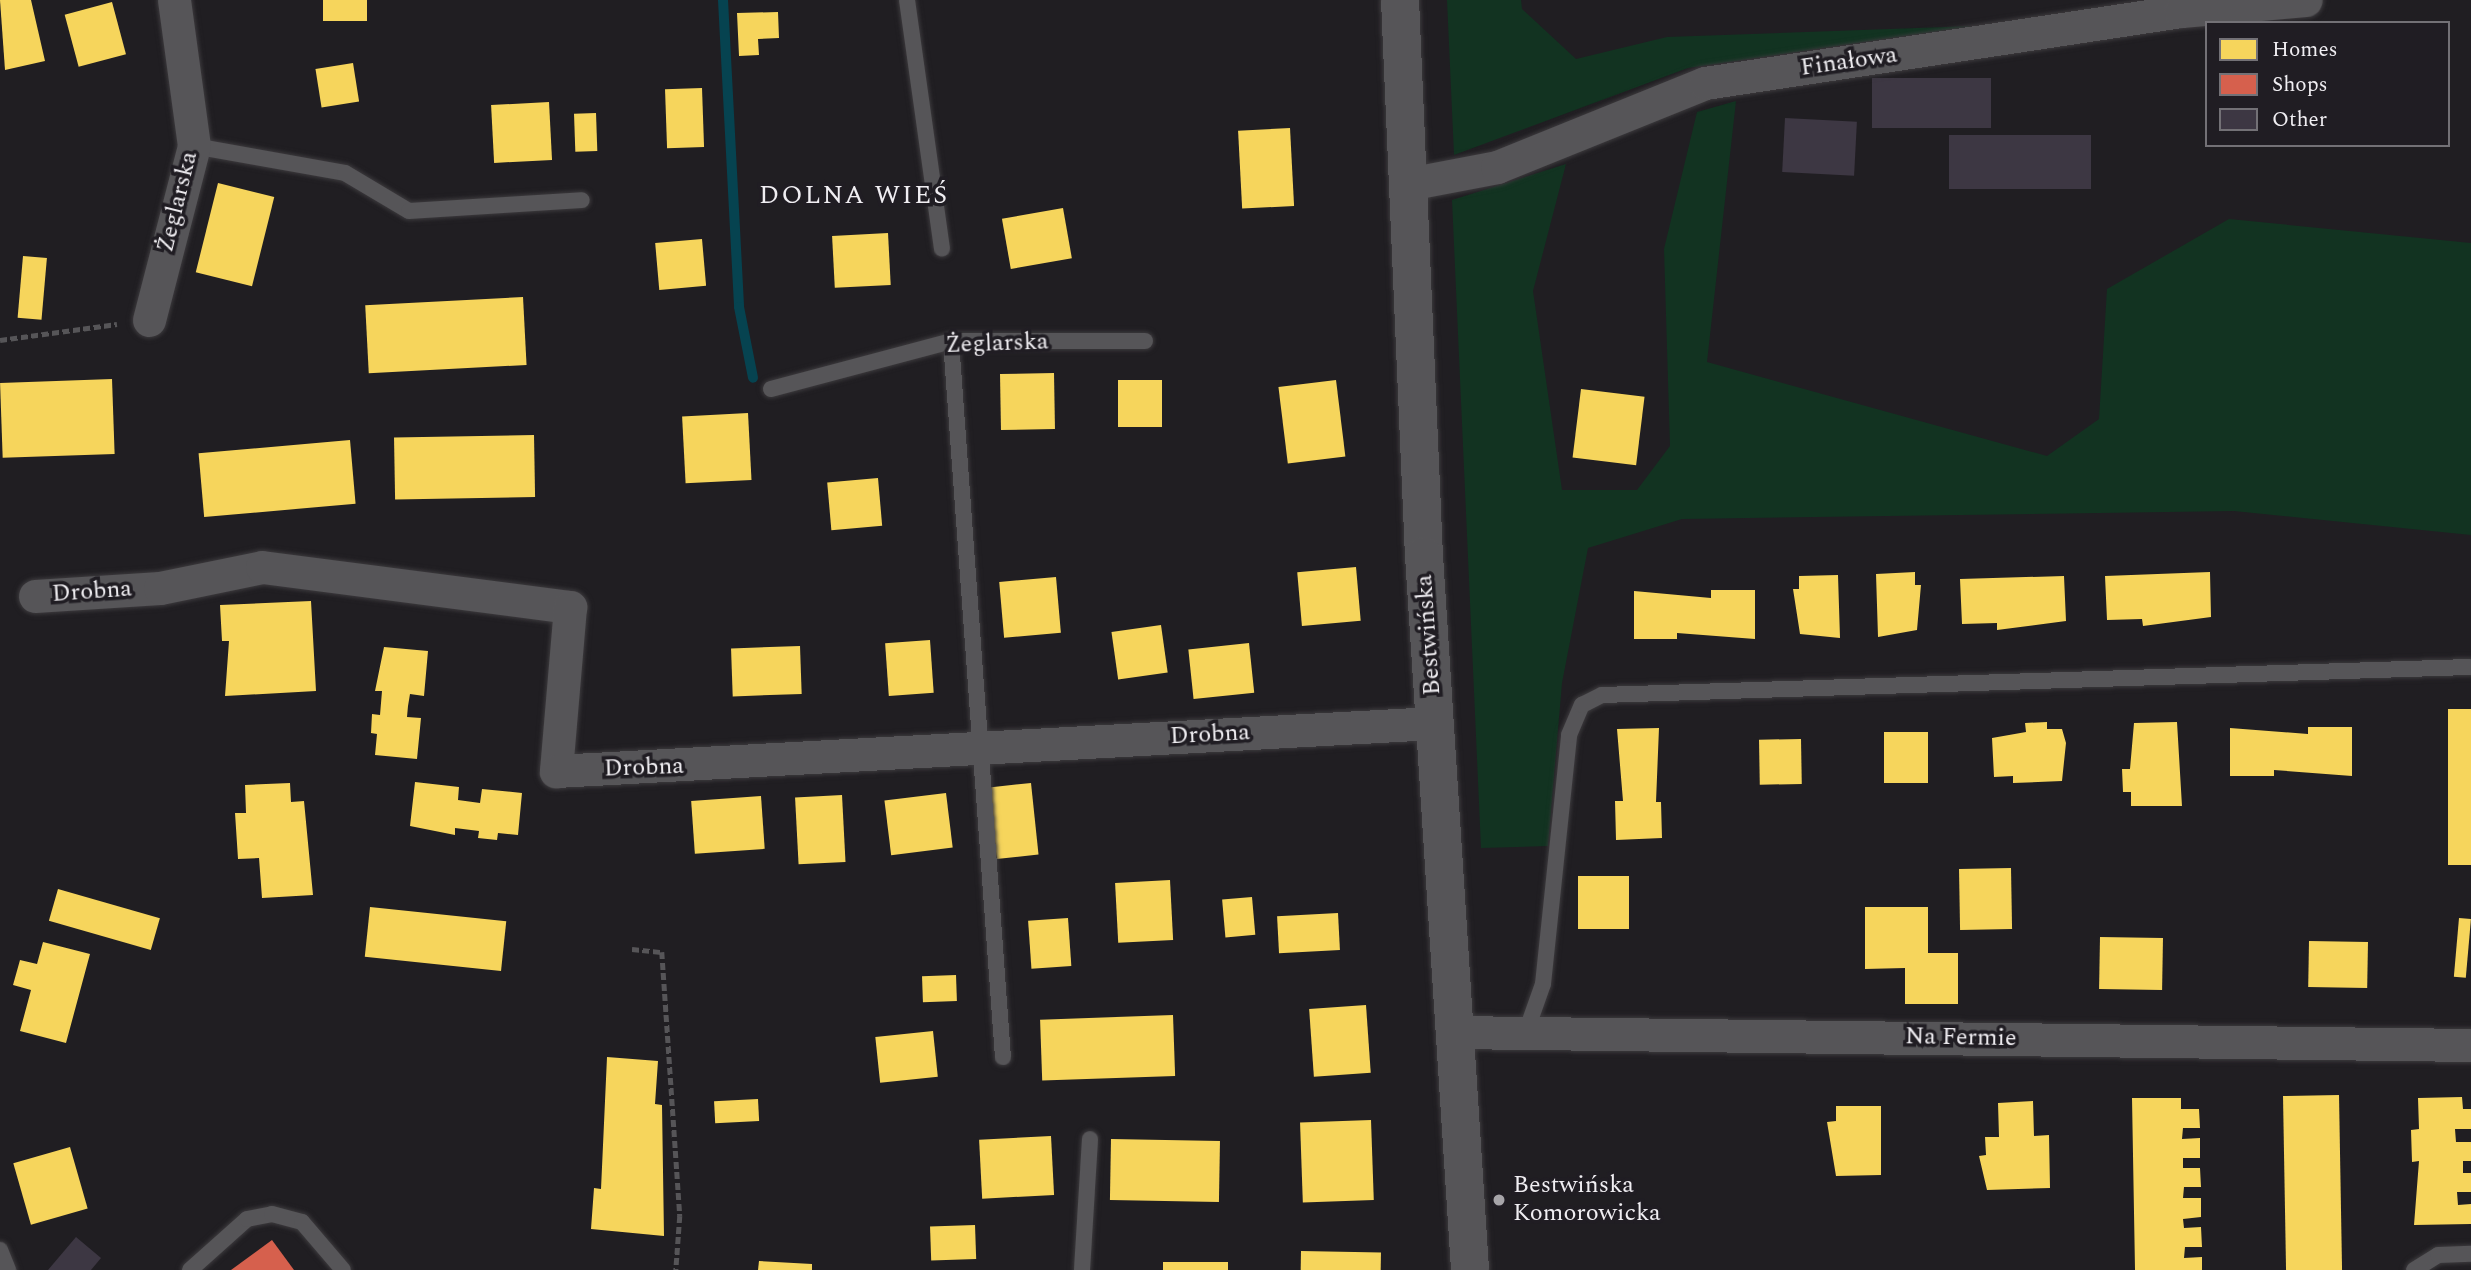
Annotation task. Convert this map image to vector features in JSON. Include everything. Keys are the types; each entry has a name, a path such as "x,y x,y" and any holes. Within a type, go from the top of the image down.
{"street":[{"name":"Żeglarska","path":"149,320 194,146 174,0"},
{"name":"Bestwińska","path":"1400,0 1452,1032 1470,1270"},
{"name":"Finałowa","path":"1408,184 1497,167 1705,83 2181,11 2306,0"},
{"name":"Drobna","path":"35,596 160,588 262,567 570,607 556,771 1435,723"},
{"name":"Na Fermie","path":"1452,1032 2471,1045"}],"lane":[{"path":"907,0 942,249"},
{"path":"194,146 345,173 409,211 582,200"},
{"path":"951,341 977,748 1003,1057"},
{"name":"Żeglarska","path":"771,389 951,341 1145,341"},
{"path":"1526,1032 1543,984 1569,735 1582,705 1602,695 2471,667"},
{"path":"1082,1270 1090,1139"},
{"path":"190,1270 247,1219 272,1214 302,1222 342,1270"},
{"path":"0,1250 8,1270"},
{"path":"2414,1270 2438,1255 2471,1254"}],"path":[{"path":"0,340 149,320"},
{"path":"632,949 662,952 680,1216 676,1270"}],"green space":[{"path":"1447,0 1521,0 1522,9 1576,59 1667,37 1973,26 1688,68 1454,155"},
{"path":"1736,101 1707,362 2047,456 2099,419 2107,289 2229,219 2471,243 2471,535 2234,511 1682,519 1588,548 1562,683 1548,846 1481,848 1452,200 1566,164 1533,291 1562,490 1637,490 1670,446 1664,249 1697,112"}],"building: Homes":[{"path":"0,0 31,0 45,61 5,70"},
{"path":"323,0 367,0 367,21 323,21"},
{"path":"112,2 126,54 79,67 65,15"},
{"path":"778,12 779,38 758,39 759,55 739,56 737,13"},
{"path":"353,63 359,102 322,107 315,69"},
{"path":"702,88 704,147 667,148 665,89"},
{"path":"549,102 552,160 494,163 491,105"},
{"path":"596,113 597,151 575,152 574,114"},
{"path":"1290,128 1294,206 1242,209 1238,131"},
{"path":"218,183 274,197 252,286 196,272"},
{"path":"1063,208 1072,258 1011,269 1002,219"},
{"path":"888,233 891,285 835,288 832,236"},
{"path":"702,239 706,286 659,290 655,243"},
{"path":"23,256 47,258 42,320 18,318"},
{"path":"523,297 527,365 369,373 365,305"},
{"path":"1054,373 1055,429 1001,430 1000,374"},
{"path":"112,379 115,454 3,458 0,383"},
{"path":"1118,380 1162,380 1162,427 1118,427"},
{"path":"1336,380 1345,456 1288,463 1278,387"},
{"path":"1581,389 1645,397 1636,465 1573,457"},
{"path":"748,413 752,480 686,483 682,416"},
{"path":"534,435 535,497 395,499 394,437"},
{"path":"350,440 356,504 204,517 199,453"},
{"path":"878,478 882,526 831,530 827,482"},
{"path":"1356,567 1361,621 1302,626 1297,572"},
{"path":"1915,572 1915,585 1921,585 1917,630 1878,637 1876,574"},
{"path":"2210,572 2211,617 2143,626 2142,619 2107,620 2105,576"},
{"path":"1838,575 1840,638 1800,634 1793,589 1799,589 1799,576"},
{"path":"2064,576 2066,621 1997,630 1997,623 1962,624 1960,579"},
{"path":"1056,577 1061,633 1004,638 999,582"},
{"path":"1711,590 1755,590 1755,639 1677,633 1677,639 1634,639 1634,591 1711,598"},
{"path":"311,601 316,691 225,696 229,641 222,641 220,605"},
{"path":"1161,625 1168,673 1118,679 1111,632"},
{"path":"930,640 934,693 889,696 885,643"},
{"path":"1249,643 1254,693 1194,699 1188,649"},
{"path":"800,646 802,694 733,696 731,648"},
{"path":"384,647 428,651 424,696 410,694 408,706 407,717 421,718 417,759 375,755 377,734 371,733 372,714 380,715 382,691 375,691"},
{"path":"2448,709 2471,709 2471,865 2448,865"},
{"path":"2047,722 2047,729 2062,729 2066,743 2062,781 2013,783 2013,776 1994,777 1992,738 2026,732 2025,723"},
{"path":"2177,722 2182,806 2131,806 2131,792 2123,792 2122,769 2130,769 2134,723"},
{"path":"2308,727 2352,727 2352,776 2274,770 2274,776 2230,776 2230,728 2308,734"},
{"path":"1659,728 1656,802 1661,802 1662,838 1616,840 1615,801 1623,801 1617,729"},
{"path":"1884,732 1928,732 1928,783 1884,783"},
{"path":"1801,739 1802,784 1760,785 1759,740"},
{"path":"415,782 459,787 458,800 480,803 482,789 522,793 518,835 498,833 497,840 478,838 479,831 455,828 455,835 410,826"},
{"path":"290,783 291,802 304,801 313,895 262,898 259,858 238,859 235,813 246,813 245,785"},
{"path":"1031,783 1039,855 997,859 989,787"},
{"path":"946,793 953,848 891,855 884,801"},
{"path":"842,795 846,862 799,864 795,797"},
{"path":"761,796 765,849 695,854 691,801"},
{"path":"2011,868 2012,929 1960,930 1959,869"},
{"path":"1578,876 1629,876 1629,929 1578,929"},
{"path":"1170,880 1173,940 1118,943 1115,883"},
{"path":"58,889 160,918 151,950 49,921"},
{"path":"1252,897 1255,935 1225,937 1222,900"},
{"path":"370,907 506,921 501,971 365,957"},
{"path":"1865,907 1928,907 1928,953 1958,953 1958,1004 1905,1004 1905,968 1865,969"},
{"path":"1338,913 1340,950 1279,953 1277,916"},
{"path":"1068,918 1071,966 1031,969 1028,921"},
{"path":"2459,918 2471,919 2466,978 2454,977"},
{"path":"2100,937 2163,938 2162,990 2099,989"},
{"path":"2309,941 2368,942 2367,988 2308,987"},
{"path":"43,942 90,954 66,1043 20,1031 31,990 13,985 20,960 37,964"},
{"path":"956,975 957,1001 923,1002 922,976"},
{"path":"1366,1005 1371,1073 1314,1077 1309,1009"},
{"path":"1173,1015 1175,1076 1042,1081 1040,1020"},
{"path":"933,1031 938,1077 880,1083 875,1037"},
{"path":"607,1057 658,1061 655,1104 662,1105 664,1236 591,1229 594,1188 601,1189"},
{"path":"2339,1095 2342,1270 2286,1270 2283,1096"},
{"path":"2462,1097 2463,1109 2471,1109 2471,1129 2455,1129 2456,1142 2471,1142 2471,1161 2463,1161 2463,1173 2471,1173 2471,1192 2457,1192 2458,1205 2471,1204 2471,1224 2414,1225 2419,1161 2412,1162 2411,1130 2419,1129 2418,1098"},
{"path":"2132,1098 2181,1098 2181,1109 2199,1109 2200,1128 2183,1128 2182,1139 2200,1138 2200,1158 2183,1158 2183,1168 2200,1168 2201,1187 2184,1187 2183,1198 2201,1198 2201,1217 2183,1219 2184,1228 2201,1227 2202,1247 2185,1247 2184,1258 2202,1257 2202,1270 2135,1270"},
{"path":"758,1099 759,1121 715,1123 714,1101"},
{"path":"2033,1101 2034,1136 2049,1135 2050,1188 1987,1190 1979,1156 1986,1155 1985,1137 1999,1137 1998,1103"},
{"path":"1836,1106 1881,1106 1881,1175 1836,1176 1827,1122 1836,1121"},
{"path":"1371,1120 1374,1200 1303,1202 1300,1122"},
{"path":"1051,1136 1054,1195 982,1199 979,1140"},
{"path":"1111,1139 1220,1141 1219,1202 1110,1200"},
{"path":"70,1147 88,1209 31,1225 13,1163"},
{"path":"975,1225 976,1259 931,1261 930,1227"},
{"path":"1301,1251 1381,1252 1381,1270 1301,1270"},
{"path":"759,1261 812,1264 812,1270 758,1270"},
{"path":"1163,1262 1228,1262 1228,1270 1163,1270"}],"building: Shops":[{"path":"272,1240 294,1270 231,1270"}],"building: Other":[{"path":"1872,78 1991,78 1991,128 1872,128"},
{"path":"1785,118 1857,122 1854,176 1782,172"},
{"path":"1949,135 2091,135 2091,189 1949,189"},
{"path":"76,1237 101,1258 91,1270 48,1270"}],"waterway":[{"path":"723,0 739,307 753,378"}],"place":[{"name":"Bestwińska Komorowicka","path":"1499,1200"}],"district":[{"name":"DOLNA WIEŚ","path":"854,196"}]}
